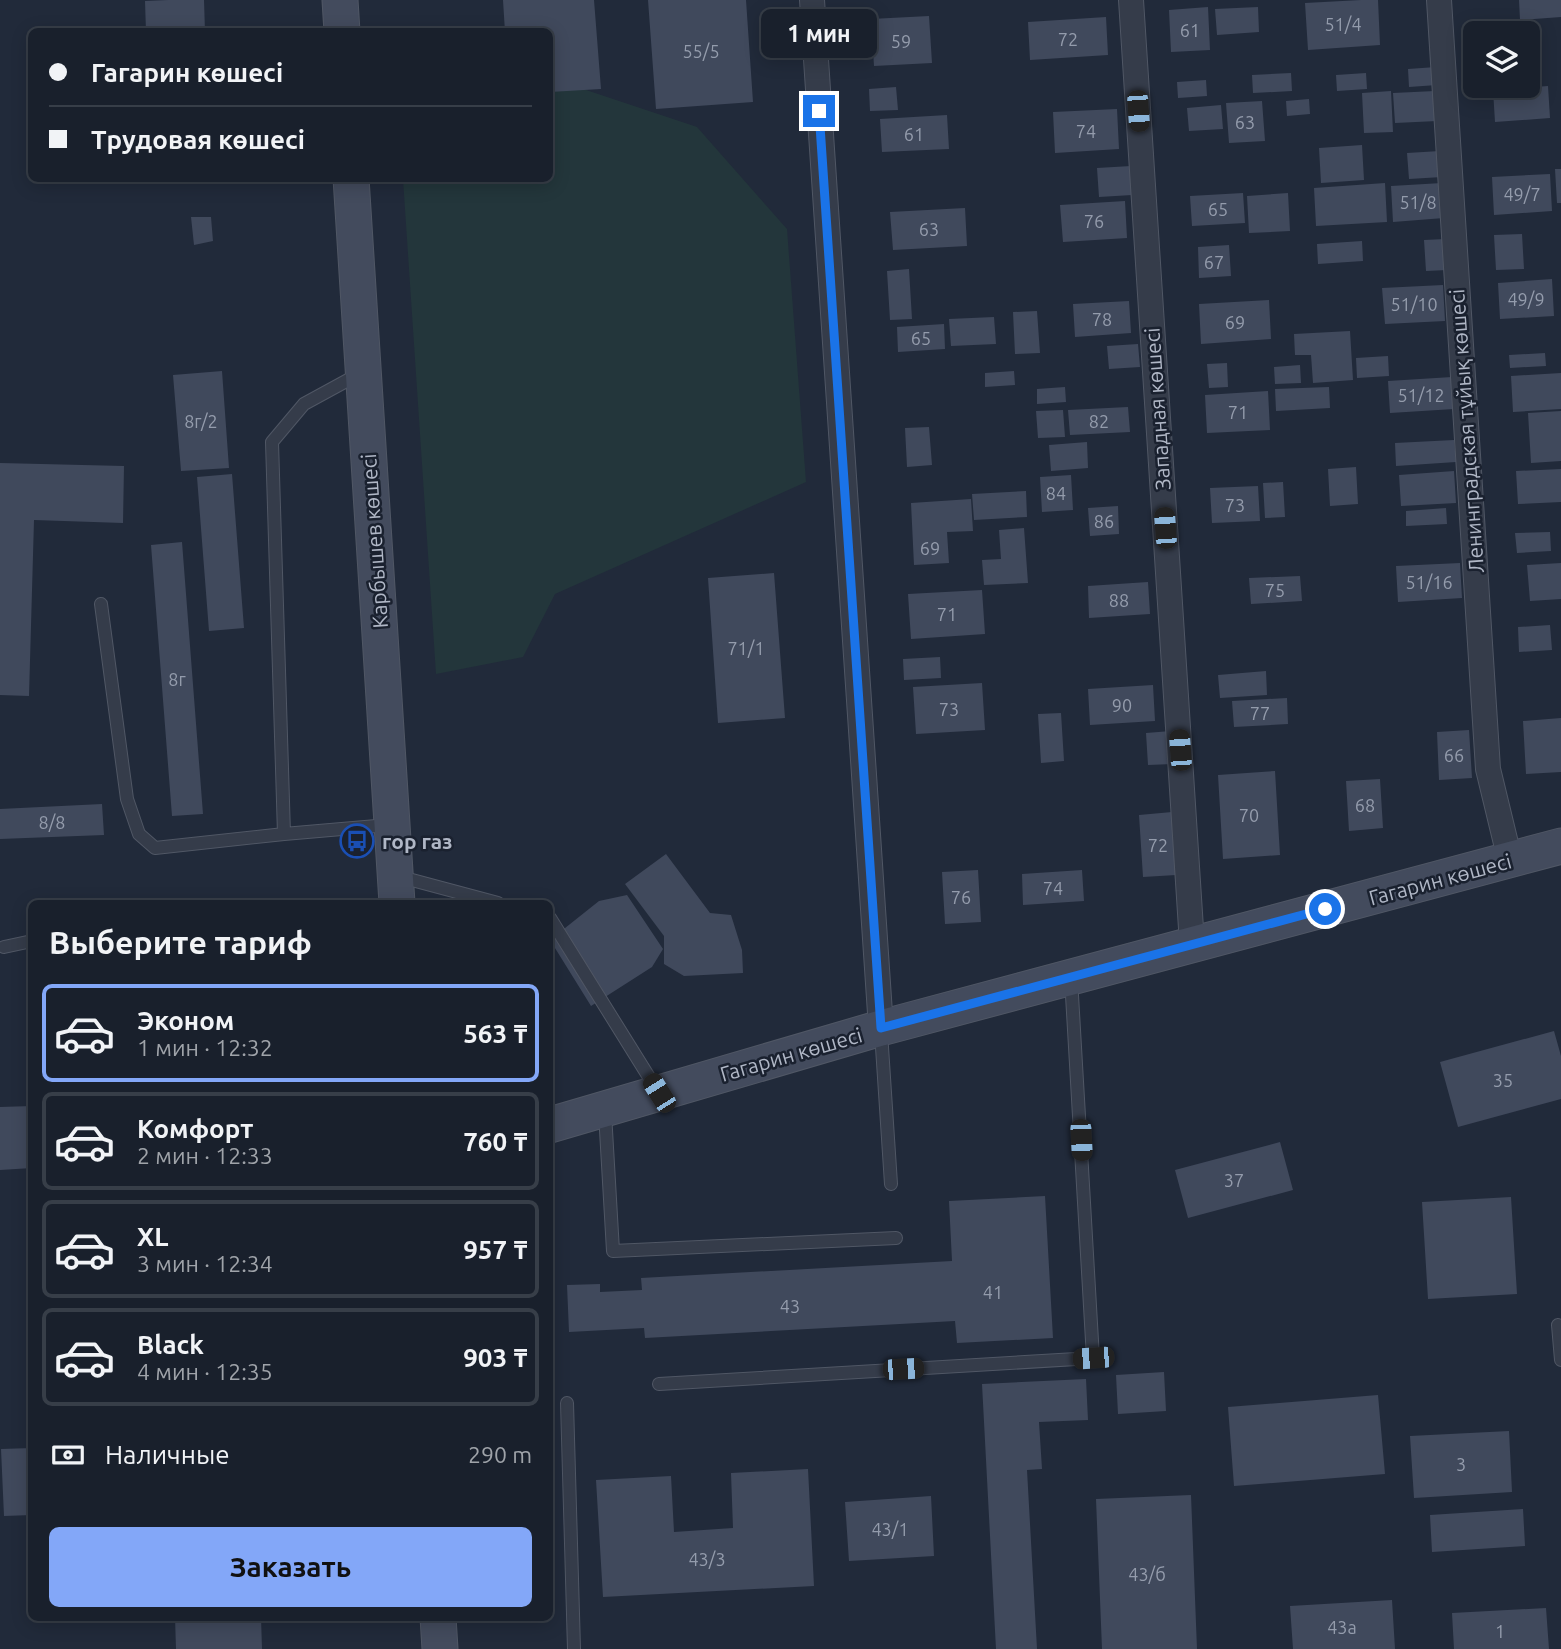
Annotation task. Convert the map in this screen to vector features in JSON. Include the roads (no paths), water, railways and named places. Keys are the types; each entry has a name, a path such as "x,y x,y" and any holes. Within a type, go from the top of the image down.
{"street":[{"path":"340,0 342,28"},
{"path":"812,0 881,1028"},
{"name":"Западная көшесі","path":"1131,0 1192,944"},
{"name":"Ленинградская тұйық көшесі","path":"1439,0 1488,769 1510,860"},
{"name":"Карбышев көшесі","path":"351,182 396,889"},
{"name":"Гагарин көшесі","path":"553,1124 881,1028 1561,846"},
{"path":"438,1621 440,1649"}],"lane":[{"path":"284,834 272,442 304,404 362,372"},
{"path":"101,604 127,799 139,834 155,848 393,824"},
{"path":"396,889 476,900"},
{"path":"553,923 659,1093"},
{"path":"4,947 28,942"},
{"path":"659,1384 1093,1358 1071,976"},
{"path":"881,1028 891,1184"},
{"path":"605,1109 613,1251 896,1238"},
{"path":"1558,1325 1561,1360"},
{"path":"567,1403 574,1649"}],"place":[{"name":"гор газ","path":"357,841"}]}
